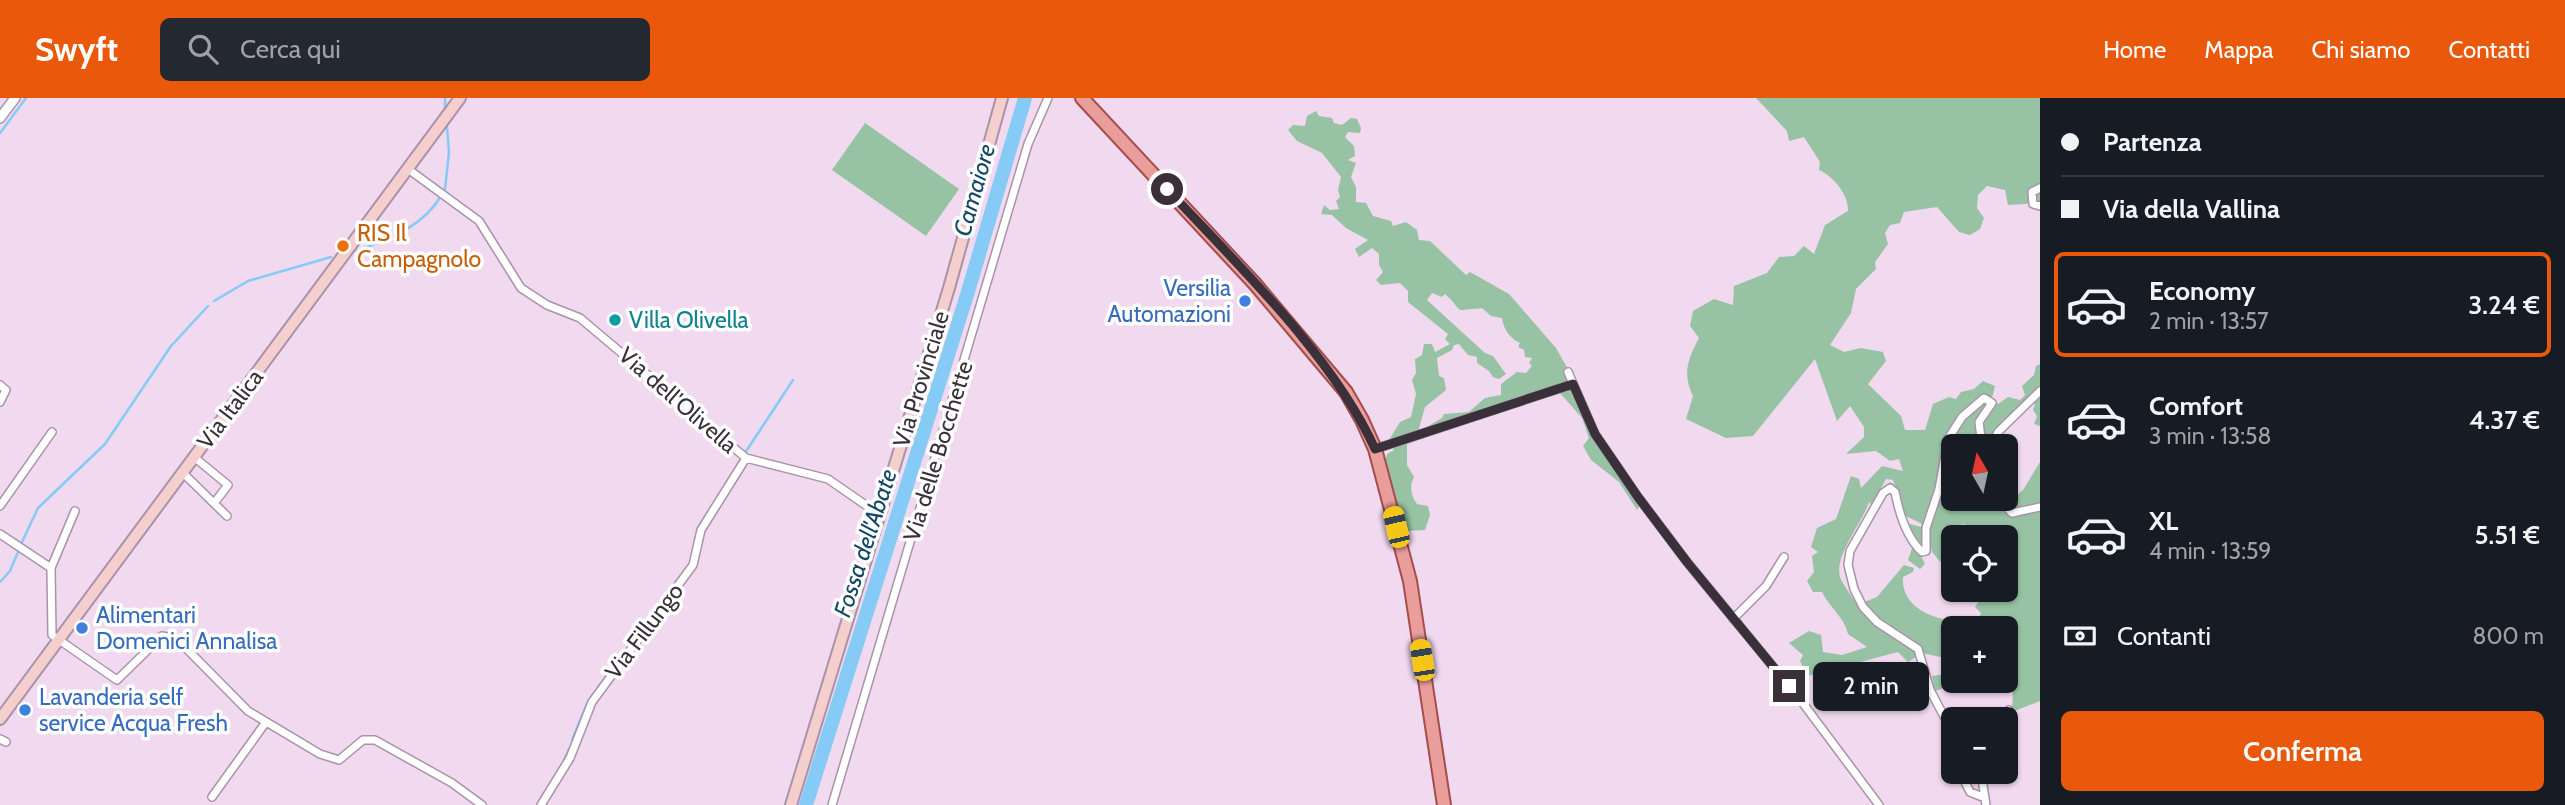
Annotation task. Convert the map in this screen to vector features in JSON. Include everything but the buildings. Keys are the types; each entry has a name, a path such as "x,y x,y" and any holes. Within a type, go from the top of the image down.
{"main road":[{"name":"Via Italica","path":"0,719 460,98"},
{"name":"Via Provinciale","path":"791,805 956,262 1000,98"},
{"path":"1083,98 1255,284 1339,384 1362,420 1375,449 1414,601 1444,805"}],"street":[{"path":"0,118 15,98"},
{"name":"Via delle Bocchette","path":"832,805 1028,144 1048,98"},
{"name":"Via dell'Olivella","path":"408,169 479,221 521,288 547,305 580,318 746,458 828,479 867,506 882,508"},
{"path":"2040,188 2032,192 2033,204 2040,206"},
{"path":"1567,372 1595,434 1665,533 1789,686 1879,805"},
{"path":"1375,449 1573,384"},
{"path":"0,385 6,390 0,402"},
{"path":"1997,434 2040,391"},
{"path":"1951,434 1962,417 1983,398 1992,403 1979,422 1980,434"},
{"path":"0,506 52,432"},
{"path":"194,457 228,485 215,502"},
{"name":"Via Fillungo","path":"541,805 569,758 592,702 693,565 701,530 746,458"},
{"path":"183,473 227,516"},
{"path":"1941,478 1926,528 1926,551 1915,546 1893,489 1890,488 1883,493 1853,542 1848,565 1854,589 1863,607 1877,622 1917,649 1930,690 1941,711"},
{"path":"2010,511 2012,513 2040,507"},
{"path":"75,511 51,568 49,619 52,635 58,640 117,680 162,636 177,639 238,702 266,722 335,761 345,758 363,740 375,740 452,783 482,805"},
{"path":"0,534 51,568"},
{"path":"1733,620 1770,580 1784,556"},
{"path":"212,797 266,722"},
{"path":"1966,784 1970,792 1985,802"},
{"path":"1982,784 1985,802"}],"green space":[{"path":"1756,98 2040,98 2040,203 2008,205 2005,190 1987,186 1978,195 1977,208 1984,218 1980,229 1970,235 1959,232 1937,207 1904,212 1900,223 1890,225 1885,233 1888,244 1875,262 1876,269 1856,289 1851,313 1830,345 1844,352 1861,348 1883,352 1886,361 1868,384 1901,416 1905,430 1925,430 1933,404 1949,397 1956,399 1961,392 1974,389 1983,381 1995,386 1992,398 1998,404 2008,397 2020,400 2025,395 2022,386 2034,375 2036,366 2040,364 2040,426 2034,424 2037,416 2033,410 2035,404 2030,400 1993,434 1941,434 1941,511 2018,511 2018,494 2040,462 2040,701 2018,710 2018,707 2012,707 2013,693 2018,693 2018,616 1980,616 1981,613 1975,607 1978,602 2018,602 2018,525 1941,525 1941,563 1932,552 1927,528 1922,532 1924,548 1920,554 1925,564 1920,569 1908,560 1915,540 1906,523 1921,527 1922,524 1906,516 1893,480 1886,479 1872,505 1869,502 1845,549 1839,568 1840,577 1857,605 1877,597 1904,565 1914,568 1913,572 1903,577 1903,586 1917,607 1941,618 1941,657 1922,653 1908,662 1898,652 1807,676 1800,661 1803,655 1789,643 1809,631 1821,635 1823,652 1842,655 1867,647 1848,634 1822,592 1813,592 1807,581 1814,572 1812,556 1818,552 1811,547 1817,528 1836,519 1851,476 1859,479 1861,488 1882,466 1903,471 1899,459 1890,461 1876,451 1846,454 1864,437 1864,427 1850,406 1837,421 1815,359 1753,436 1726,438 1686,419 1693,396 1688,380 1688,366 1699,338 1690,326 1693,311 1714,299 1733,305 1734,286 1767,273 1779,257 1794,256 1804,246 1814,254 1825,225 1848,211 1843,193 1835,181 1819,170 1820,162 1804,137 1789,141 1787,131"},
{"path":"1316,111 1319,116 1332,118 1334,123 1342,125 1351,118 1357,119 1360,133 1348,132 1345,137 1354,146 1355,156 1348,160 1356,163 1351,177 1356,187 1356,202 1366,203 1373,216 1391,221 1393,226 1406,222 1417,230 1419,240 1430,241 1466,275 1470,272 1509,294 1556,348 1573,378 1597,434 1643,500 1637,510 1619,482 1591,460 1583,446 1589,438 1582,418 1559,392 1407,444 1407,465 1414,477 1412,494 1417,504 1428,506 1430,515 1425,530 1405,531 1401,527 1403,519 1396,511 1390,490 1393,486 1385,473 1388,470 1385,461 1387,454 1394,450 1389,440 1400,422 1411,417 1416,394 1412,380 1416,373 1415,359 1422,355 1424,344 1432,344 1435,352 1450,344 1445,339 1448,334 1408,302 1408,291 1400,283 1381,285 1376,280 1383,272 1379,265 1379,254 1372,248 1359,257 1355,249 1368,240 1346,228 1332,215 1321,214 1324,205 1330,210 1339,209 1336,201 1340,197 1338,190 1341,177 1322,153 1297,141 1288,130 1293,125 1305,126 1307,116","holes":["1432,293 1442,297 1445,294 1459,309 1482,308 1491,316 1502,318 1508,333 1520,343 1518,347 1524,350 1525,357 1532,358 1529,363 1532,366 1526,373 1517,372 1501,384 1501,395 1485,398 1469,412 1444,414 1442,418 1418,432 1425,407 1446,390 1444,378 1439,376 1437,358 1452,350 1454,345 1459,344 1468,355 1477,357 1477,363 1493,377 1499,379 1506,374 1493,356 1485,353 1427,300"]},
{"path":"865,123 959,189 926,236 832,170"},
{"path":"1941,675 1941,689 1935,691 1932,676"}],"waterway":[{"path":"0,133 26,98"},
{"path":"445,98 445,108"},
{"name":"Fossa dell'Abate","path":"806,805 967,295 1025,98"},
{"path":"445,189 449,152 447,127"},
{"path":"357,251 415,224 441,196"},
{"path":"214,301 248,281 331,257"},
{"path":"22,542 38,508 105,444 171,346 208,306"},
{"path":"745,453 793,380"},
{"path":"700,525 739,463"},
{"path":"0,582 10,571 18,552"},
{"path":"598,687 611,671"},
{"path":"572,740 587,704"},
{"path":"561,767 569,749"}],"place":[{"name":"RIS Il Campagnolo","path":"343,246"},
{"name":"Versilia Automazioni","path":"1245,301"},
{"name":"Villa Olivella","path":"615,320"},
{"name":"Alimentari Domenici Annalisa","path":"82,628"},
{"name":"Lavanderia self service Acqua Fresh","path":"25,710"}],"route":[{"path":"1167,189 1255,284 1346,392 1375,449 1573,384 1595,434 1638,497 1687,562 1789,686"}],"water label":[{"name":"Camaiore","path":"974,190"}]}
